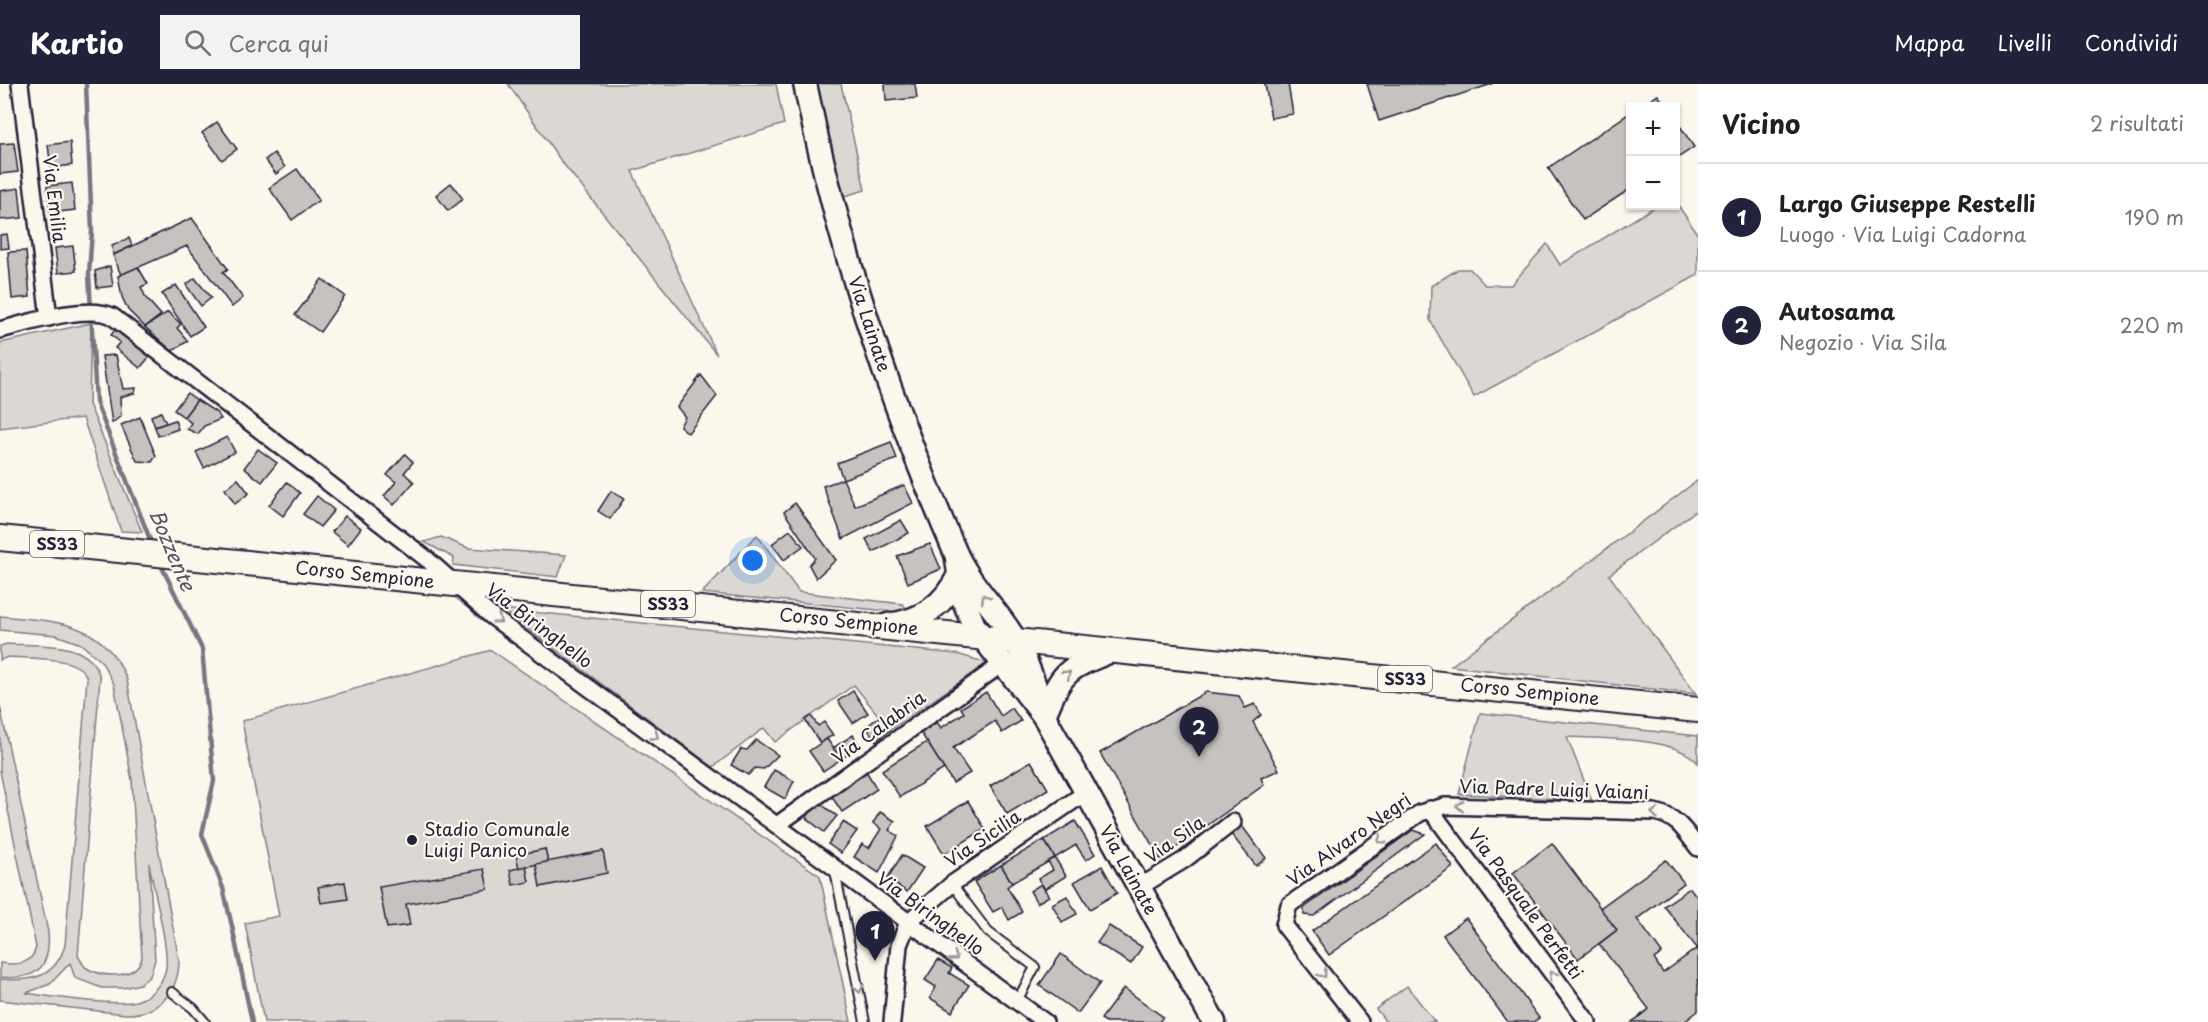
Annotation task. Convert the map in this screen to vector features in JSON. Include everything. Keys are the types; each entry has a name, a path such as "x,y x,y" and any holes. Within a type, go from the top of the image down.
{"main road":[{"name":"Via Lainate","path":"806,84 838,228 888,382 958,566 967,611 982,636 1044,716 1214,1022"},
{"name":"Corso Sempione","path":"0,538 1698,710"},
{"name":"Via Lainate","path":"958,566 1014,639 1035,684 1044,716"},
{"path":"883,626 908,623 930,611 948,596 958,566"},
{"path":"1044,716 1055,687 1062,676 1082,663 1111,651"}],"street":[{"name":"Via Emilia","path":"20,84 49,318"},
{"name":"Via Biringhello","path":"0,330 49,318 103,311 122,323 428,560 491,616 1045,1022"},
{"name":"Via Calabria","path":"777,825 994,669 1006,665"},
{"name":"Via Sicilia","path":"908,922 952,884 1085,793"},
{"name":"Via Padre Luigi Vaiani","path":"1430,809 1445,806 1654,812 1668,815 1678,822 1698,848"},
{"name":"Via Alvaro Negri","path":"1360,1022 1284,925 1289,905 1420,813 1430,809"},
{"name":"Via Pasquale Perfetti","path":"1430,809 1588,1022"},
{"name":"Via Sila","path":"1138,888 1184,860 1233,822"},
{"path":"892,1022 899,945 908,922"}],"lane":[{"path":"835,869 865,1022"},
{"path":"952,884 988,932 1035,967 1017,1001"},
{"path":"172,992 193,1008 205,1022"}],"shaded area":[{"path":"508,84 776,84 784,124 632,171 717,355 561,161"},
{"path":"814,84 841,84 865,190 841,197"},
{"path":"1680,208 1698,235 1698,275 1474,397 1430,320 1431,286 1458,269 1470,269 1485,285 1511,285 1547,244 1560,265 1649,210 1680,210"},
{"path":"91,323 89,404 142,532 121,531 83,418 0,428 0,343"},
{"path":"1698,480 1698,509 1609,575 1696,694 1451,666"},
{"path":"757,535 799,592 903,604 908,611 702,593"},
{"path":"441,537 468,548 566,555 558,577 453,565 454,558 424,542"},
{"path":"501,609 957,654 987,663 890,730 854,685 775,742 764,728 713,767"},
{"path":"0,616 75,627 105,645 117,660 127,680 179,960 178,972 171,991 157,1006 137,1013 125,1014 0,1000 0,979 22,980 48,971 61,956 65,945 87,679 83,671 65,662 8,657 0,660 0,646 7,644 62,647 86,657 95,665 100,678 78,956 85,967 109,975 133,970 142,958 132,780 114,684 101,661 81,644 56,635 0,630","holes":["149,863 166,958 166,968 156,989 141,999 126,1003 26,993 50,984 70,963 75,978 102,988 123,988 140,984 150,976 155,960"]},
{"name":"Stadio Comunale Luigi Panico","path":"491,650 820,876 851,1022 264,1022 245,923 279,916 242,721"},
{"path":"0,706 48,932 47,955 39,970 23,977 13,978 0,977 0,963 17,964 27,961 36,947 0,771"},
{"path":"1480,713 1698,736 1698,763 1687,754 1655,743 1567,737 1592,801 1459,794"},
{"path":"1407,986 1435,1022 1386,1022 1376,1009"}],"building":[{"path":"885,84 915,84 917,98 886,101"},
{"path":"1265,84 1288,84 1293,114 1271,118"},
{"path":"1367,84 1492,84 1379,121"},
{"path":"1658,95 1663,102 1647,102"},
{"path":"1626,116 1626,192 1583,220 1548,168"},
{"path":"217,122 237,149 222,160 202,133"},
{"path":"1680,126 1694,147 1680,156"},
{"path":"70,142 72,165 51,168 48,145"},
{"path":"14,143 18,172 0,174 0,144"},
{"path":"274,153 285,167 276,174 265,160"},
{"path":"297,169 319,200 292,220 269,188"},
{"path":"72,183 75,210 50,213 47,186"},
{"path":"451,183 463,199 448,211 436,195"},
{"path":"19,188 22,218 0,220 0,191"},
{"path":"192,218 228,269 223,272 243,298 232,307 187,246 121,275 113,255"},
{"path":"7,234 9,248 0,249 0,235"},
{"path":"129,238 132,246 113,255 112,246"},
{"path":"73,246 76,271 58,273 55,248"},
{"path":"26,251 30,297 12,299 8,252"},
{"path":"110,266 113,286 97,288 95,271"},
{"path":"138,267 148,284 141,287 146,298 161,315 145,327 128,310 122,297 118,276"},
{"path":"195,278 211,298 201,306 186,285"},
{"path":"322,279 345,296 320,332 295,315"},
{"path":"176,285 204,327 190,336 162,294"},
{"path":"168,312 181,324 177,328 188,341 172,351 145,327"},
{"path":"117,327 151,355 140,368 115,348 120,342 111,335"},
{"path":"116,355 123,389 136,388 135,393 120,397 121,416 112,423 102,356"},
{"path":"701,375 717,396 688,433 680,426 685,417 677,407"},
{"path":"187,393 197,400 184,417 174,410"},
{"path":"197,400 217,413 221,419 204,426 198,434 187,429 191,423 184,417"},
{"path":"161,412 166,423 155,427 151,416"},
{"path":"140,417 156,456 152,462 137,461 121,425"},
{"path":"175,420 178,429 158,436 155,427"},
{"path":"227,437 235,452 204,468 196,452"},
{"path":"891,442 897,459 843,479 837,463"},
{"path":"258,449 277,463 262,482 244,468"},
{"path":"405,454 413,462 404,473 414,482 394,505 384,496 396,482 387,475"},
{"path":"238,479 249,493 235,504 225,489"},
{"path":"843,479 855,506 904,485 913,503 843,539 823,486"},
{"path":"287,482 300,493 283,516 269,505"},
{"path":"611,491 624,499 610,519 598,511"},
{"path":"317,496 334,510 320,527 303,514"},
{"path":"795,503 836,560 816,578 809,565 815,558 784,512"},
{"path":"345,516 361,528 348,545 332,532"},
{"path":"901,520 909,533 873,552 866,539"},
{"path":"790,530 803,546 784,560 772,544"},
{"path":"930,544 941,569 908,583 897,556"},
{"path":"853,691 868,713 853,723 838,701"},
{"path":"986,692 1001,716 1012,708 1021,721 1002,733 995,721 953,748 970,773 953,783 921,733 937,722 941,728 964,713 961,708"},
{"path":"1206,692 1239,696 1245,708 1255,704 1261,715 1253,722 1279,770 1261,778 1264,785 1160,859 1100,753"},
{"path":"811,716 818,726 824,722 833,735 820,743 805,720"},
{"path":"880,716 890,730 876,741 866,727"},
{"path":"853,735 860,746 841,759 833,748"},
{"path":"827,739 841,759 823,771 809,751"},
{"path":"756,740 778,755 764,769 755,768 748,775 731,765 741,749 747,750"},
{"path":"927,742 944,769 900,797 882,770"},
{"path":"1031,761 1048,789 1007,814 990,786"},
{"path":"774,770 794,781 785,799 764,787"},
{"path":"866,771 877,789 842,812 830,794"},
{"path":"968,801 985,829 944,854 927,826"},
{"path":"818,802 837,816 824,832 806,818"},
{"path":"880,812 895,821 889,830 898,836 879,873 854,857 862,844 869,848 881,829 873,823"},
{"path":"1075,821 1095,854 1086,860 1076,845 1055,858 1044,840"},
{"path":"843,822 857,831 841,853 828,844"},
{"path":"1242,826 1266,858 1256,866 1231,834"},
{"path":"1413,830 1425,834 1314,916 1304,915 1304,908"},
{"path":"1044,840 1055,858 1012,883 1001,865"},
{"path":"1436,843 1453,867 1329,955 1312,931"},
{"path":"1552,843 1617,930 1578,959 1513,873"},
{"path":"545,849 548,862 519,868 516,855"},
{"path":"603,851 607,873 540,887 536,864"},
{"path":"902,855 923,868 907,892 887,879"},
{"path":"1055,858 1066,876 1045,889 1038,879 1053,870 1048,861"},
{"path":"1666,860 1684,883 1637,919 1662,953 1654,959 1663,973 1697,948 1664,906 1690,888 1698,898 1698,1011 1684,1022 1632,1022 1649,1009 1599,944 1617,930 1600,908"},
{"path":"1001,865 1012,883 1007,887 1022,912 1009,920 1002,907 993,912 974,882"},
{"path":"526,866 529,882 513,885 510,870"},
{"path":"1102,866 1117,893 1090,909 1074,882"},
{"path":"484,869 488,889 406,904 410,925 387,928 379,887"},
{"path":"345,882 348,899 321,903 318,887"},
{"path":"1041,884 1049,896 1037,903 1030,891"},
{"path":"1067,896 1077,914 1062,922 1052,904"},
{"path":"1466,918 1539,1018 1533,1022 1508,1022 1443,935"},
{"path":"1109,926 1142,947 1131,964 1097,943"},
{"path":"1061,954 1100,983 1078,1013 1039,985"},
{"path":"938,960 952,968 949,973 969,985 952,1012 930,998 936,987 925,980"},
{"path":"1124,988 1163,1017 1159,1022 1106,1022 1101,1019"}],"waterway":[{"name":"Bozzente","path":"86,84 92,231 89,274 96,402 153,547"},
{"name":"Bozzente","path":"160,563 202,649 214,781 202,834 223,888 252,1022"}],"place":[{"name":"Autosama","path":"1199,757"},
{"name":"Stadio Comunale Luigi Panico","path":"412,840"},
{"name":"Largo Giuseppe Restelli","path":"875,961"}]}
